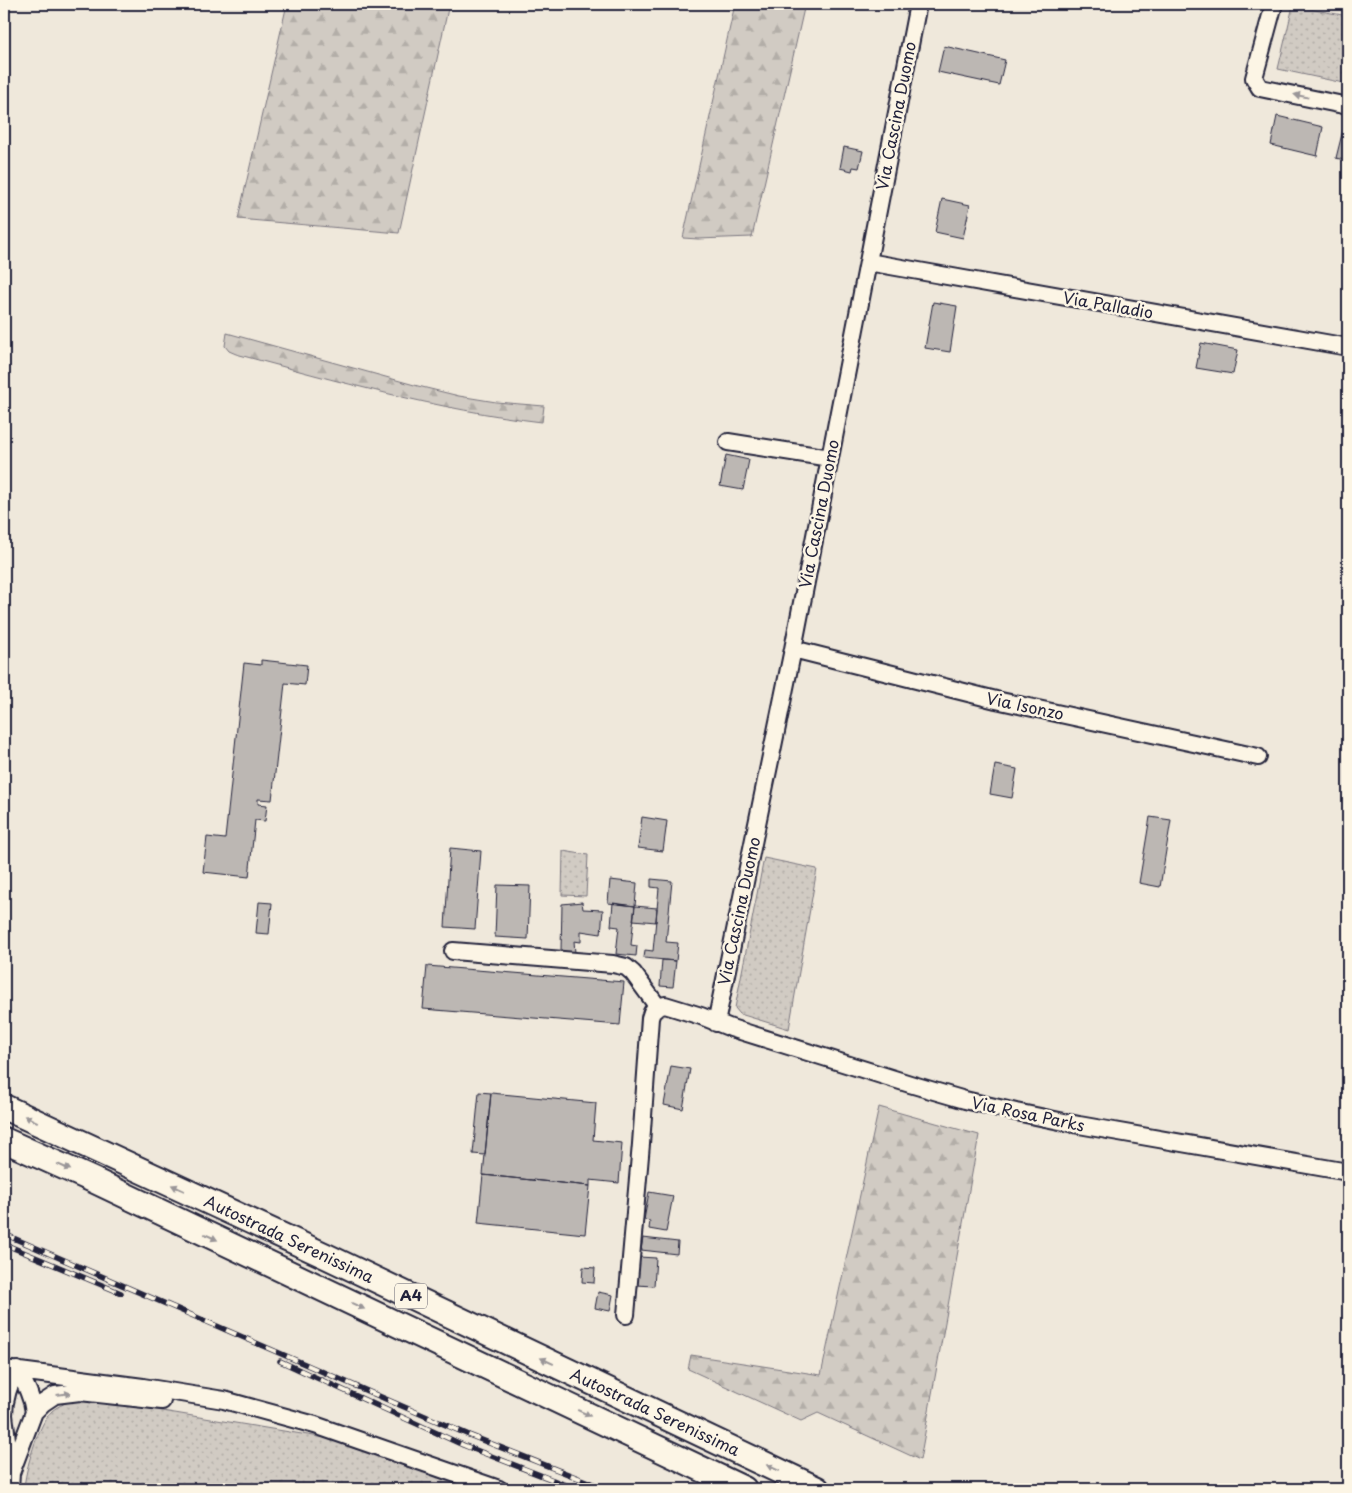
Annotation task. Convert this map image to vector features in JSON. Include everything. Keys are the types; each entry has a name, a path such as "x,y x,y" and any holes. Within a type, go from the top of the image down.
{"highway":[{"name":"Autostrada Serenissima","path":"4,1107 328,1256 817,1489"},
{"name":"Autostrada Serenissima","path":"4,1140 744,1489"}],"street":[{"name":"Via Cascina Duomo","path":"716,1023 793,649 918,4"},
{"path":"1274,4 1254,78 1260,88 1348,106"},
{"name":"Via Palladio","path":"868,262 1348,347"},
{"path":"728,442 830,458"},
{"name":"Via Isonzo","path":"793,649 996,700 1258,757"},
{"path":"453,950 614,964 626,967 634,973 658,1007 652,1012 650,1018 626,1315"},
{"name":"Via Rosa Parks","path":"658,1007 665,1005 910,1084 990,1106 1079,1125 1348,1172"},
{"path":"11,1369 27,1386 33,1400 34,1412 11,1481"},
{"path":"11,1369 4,1402 11,1481"},
{"path":"11,1369 224,1400 315,1425 499,1489"},
{"path":"34,1412 55,1395 80,1392 188,1404 315,1425"}],"green space":[{"path":"287,4 449,4 399,233 238,219"},
{"path":"735,4 805,4 752,237 683,238"},
{"path":"1293,6 1348,16 1348,84 1278,69"},
{"path":"227,333 459,396 496,402 544,406 542,422 503,417 426,402 236,354 229,351 225,346"},
{"path":"563,851 588,855 586,896 562,895"},
{"path":"764,858 817,869 789,1029 740,1014 735,1008"},
{"path":"879,1107 979,1135 920,1460 818,1413 801,1421 688,1369 691,1355 821,1375"},
{"path":"77,1399 90,1399 332,1439 476,1489 24,1489 33,1448 47,1417 58,1407"}],"building":[{"path":"944,46 1005,60 999,85 938,72"},
{"path":"1277,116 1323,127 1317,156 1271,145"},
{"path":"1343,130 1348,131 1348,161 1336,158"},
{"path":"844,147 863,151 859,168 853,167 852,171 840,168"},
{"path":"942,199 970,205 963,238 935,232"},
{"path":"933,302 957,306 950,352 925,348"},
{"path":"1201,343 1238,350 1233,374 1196,368"},
{"path":"726,455 749,460 743,490 720,486"},
{"path":"261,660 307,665 305,685 285,683 272,800 258,799 258,804 267,805 265,821 255,820 249,877 203,872 207,837 225,839 244,663 261,665"},
{"path":"995,765 1017,769 1012,798 990,794"},
{"path":"642,817 667,821 663,851 638,848"},
{"path":"1150,817 1171,820 1160,887 1139,883"},
{"path":"450,848 481,851 475,929 445,927"},
{"path":"651,879 672,881 666,942 678,943 676,961 644,958 645,950 653,951 659,888 651,887"},
{"path":"610,880 637,883 635,906 608,903"},
{"path":"497,885 530,886 528,939 495,937"},
{"path":"259,902 272,903 269,934 256,933"},
{"path":"582,902 583,909 603,910 601,934 581,931 581,942 574,941 575,953 561,951 562,904"},
{"path":"613,903 635,906 631,945 637,946 636,956 616,954 619,927 611,926"},
{"path":"635,906 657,908 656,922 633,920"},
{"path":"662,960 676,961 673,987 660,986"},
{"path":"427,966 624,982 620,1025 423,1009"},
{"path":"671,1066 690,1069 683,1109 664,1105"},
{"path":"479,1092 491,1093 485,1155 473,1154"},
{"path":"491,1093 596,1103 593,1140 622,1143 619,1183 590,1180 590,1186 483,1175"},
{"path":"483,1175 590,1186 585,1234 478,1223"},
{"path":"649,1192 673,1196 666,1232 649,1229 650,1221 644,1220"},
{"path":"643,1238 678,1242 677,1254 641,1250"},
{"path":"639,1257 656,1258 654,1286 636,1285"},
{"path":"583,1267 595,1268 594,1283 582,1282"},
{"path":"598,1292 613,1295 610,1311 595,1308"}],"railway":[{"path":"4,1234 469,1435 606,1489"},
{"path":"4,1244 121,1293"},
{"path":"280,1361 463,1445 576,1489"}]}
